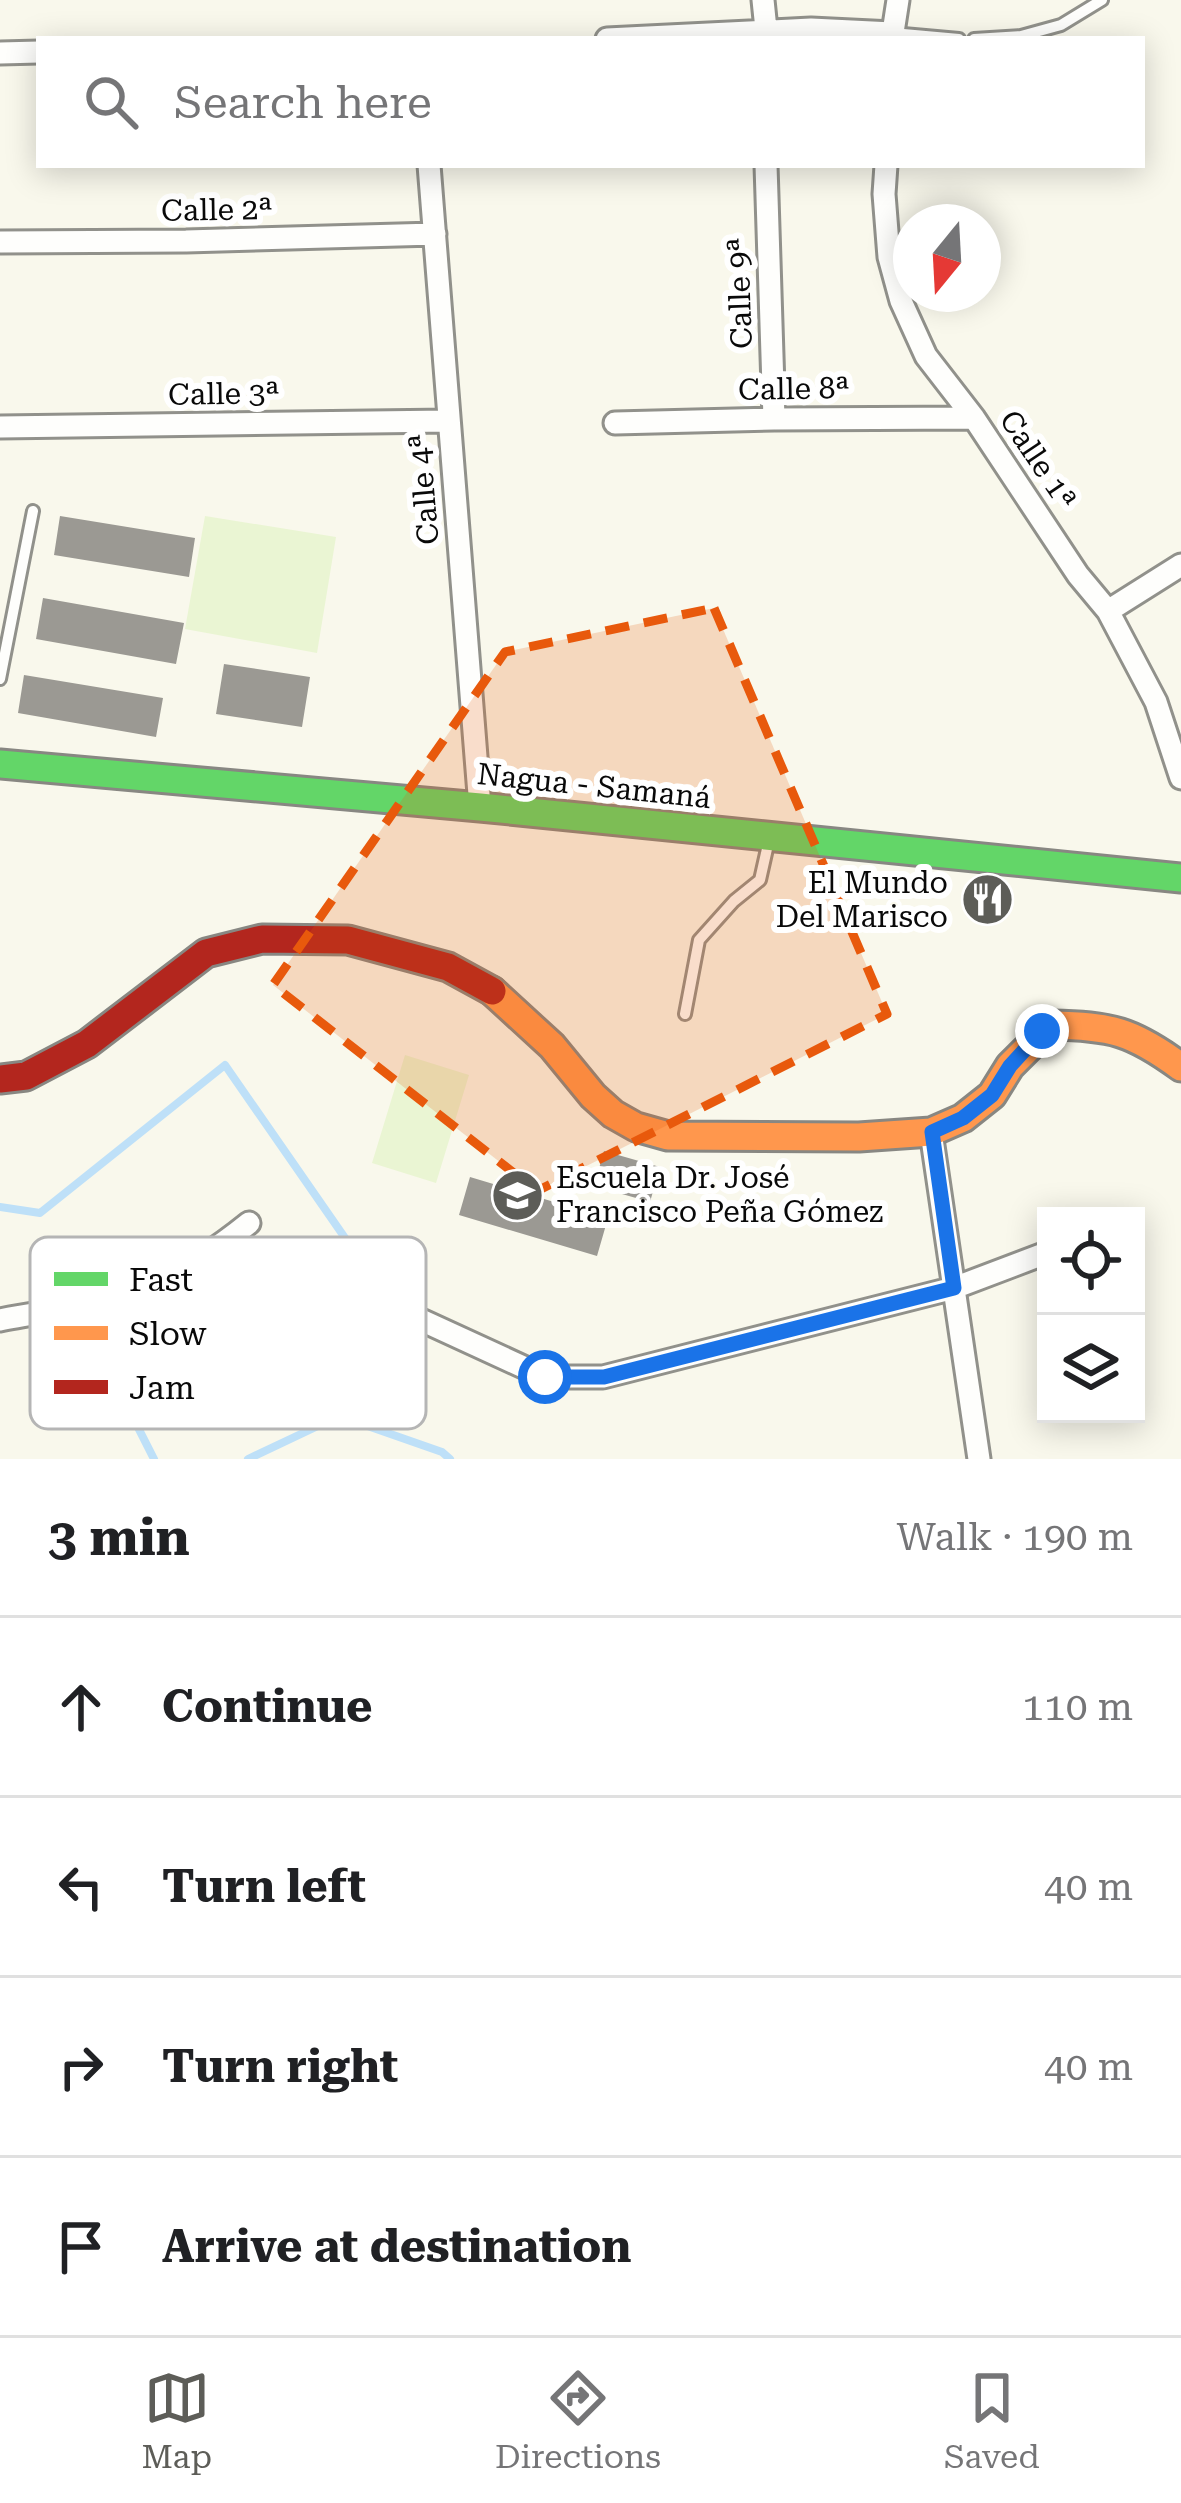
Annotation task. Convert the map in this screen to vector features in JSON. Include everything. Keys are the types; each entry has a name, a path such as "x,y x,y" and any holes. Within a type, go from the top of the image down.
{"street":[{"path":"763,0 767,35"},
{"path":"727,36 892,36 898,0"},
{"path":"0,53 36,52"},
{"name":"Calle 4ª","path":"429,168 480,808"},
{"name":"Calle 9ª","path":"766,168 774,418"},
{"name":"Calle 1ª","path":"886,168 889,257 901,301 926,356 1108,611 1156,702 1181,778"},
{"name":"Calle 2ª","path":"0,242 435,235"},
{"name":"Calle 8ª","path":"615,423 974,418"},
{"name":"Calle 3ª","path":"0,428 448,421"},
{"path":"1108,611 1181,565"},
{"name":"Nagua - Samaná","path":"0,764 1181,878"},
{"path":"0,1079 26,1076 87,1044 206,953 262,938 349,940 448,967 488,986 552,1046 613,1114 668,1136 859,1137 932,1132 963,1118 992,1095 1010,1066 1051,1025 1125,1030 1181,1067"},
{"path":"932,1132 979,1459"},
{"path":"231,1237 249,1223"},
{"path":"426,1322 545,1377 604,1377 954,1288 1037,1256"},
{"path":"0,1320 30,1314"}],"lane":[{"path":"1021,36 1060,25 1102,0"},
{"path":"0,679 33,511"},
{"path":"685,1013 699,940 760,880 770,836"}],"highlighted area":[{"path":"714,608 887,1014 537,1191 273,985 505,652"}],"green space":[{"path":"205,516 336,537 317,653 185,629"},
{"path":"405,1055 469,1075 436,1183 372,1163"}],"building":[{"path":"60,516 195,538 189,577 54,555"},
{"path":"43,598 184,623 176,664 36,639"},
{"path":"224,664 310,677 302,727 216,714"},
{"path":"24,675 163,698 156,737 18,713"},
{"path":"604,1151 660,1167 650,1202 594,1186"},
{"path":"470,1177 608,1218 597,1256 459,1215"}],"waterway":[{"path":"0,1207 40,1213 225,1065 344,1237"},
{"path":"139,1429 154,1459"},
{"path":"248,1459 311,1429"},
{"path":"376,1429 450,1459"}],"traffic: fast":[{"path":"0,764 1181,878"}],"traffic: slow":[{"path":"492,991 552,1046 613,1114 668,1136 859,1137 931,1132 963,1118 992,1095 1010,1066 1051,1025 1120,1033 1181,1067"}],"traffic: jam":[{"path":"0,1079 26,1076 87,1044 206,953 262,939 348,940 448,967 492,991"}],"place":[{"name":"El Mundo Del Marisco","path":"987,900"},
{"name":"Escuela Dr. José Francisco Peña Gómez","path":"517,1195"}],"route":[{"path":"545,1377 604,1377 954,1288 932,1132 963,1118 992,1095 1010,1066 1042,1031"}]}
